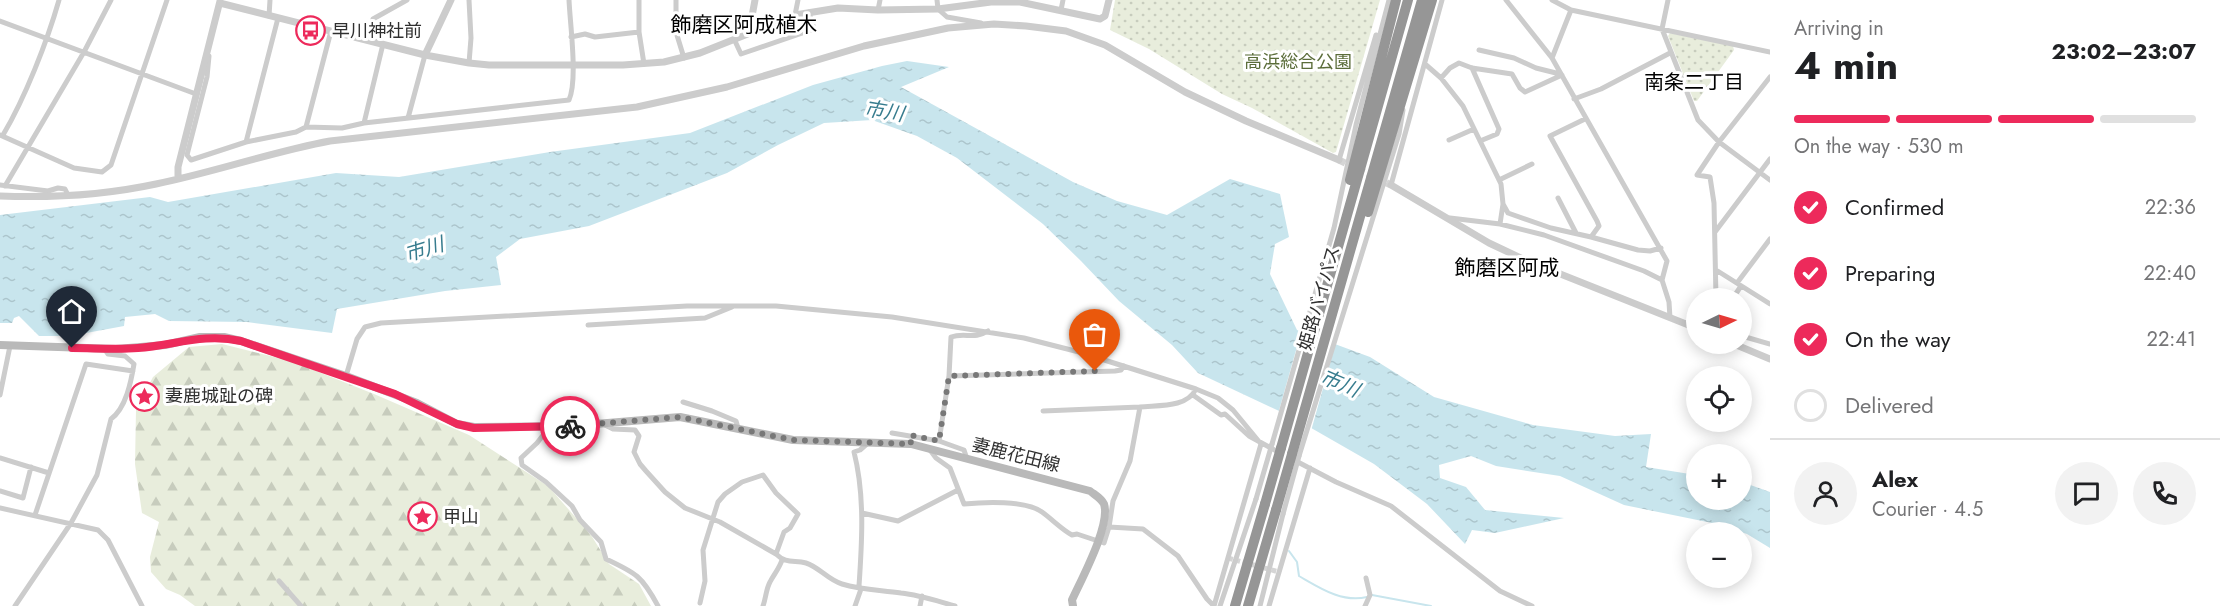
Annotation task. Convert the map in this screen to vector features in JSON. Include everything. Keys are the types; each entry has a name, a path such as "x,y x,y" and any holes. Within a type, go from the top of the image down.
{"highway":[{"path":"1348,189 1408,0"},
{"path":"1372,201 1422,0"},
{"path":"1372,201 1432,0"},
{"path":"1348,189 1374,87 1391,1"},
{"path":"1356,125 1374,87"},
{"name":"姫路バイパス","path":"1235,606 1260,501 1339,240 1348,189"},
{"name":"姫路バイパス","path":"1248,606 1280,512 1335,303 1372,201"}],"main road":[{"name":"妻鹿花田線","path":"0,345 136,348 165,345 200,337 224,337 346,376 417,403 457,424 474,428 602,424 680,417 793,440 868,443 911,440 967,460 1090,491 1099,497 1104,505 1102,528 1072,600 1073,606"}],"street":[{"path":"59,0 51,29 14,116 2,135 74,168 102,172 111,165 144,74 167,0"},
{"path":"68,195 65,189 58,188 48,191 2,186 29,148 111,0"},
{"path":"269,16 270,0"},
{"path":"366,40 373,19 407,0"},
{"path":"408,118 425,55 451,0"},
{"path":"469,0 471,39 469,63"},
{"path":"210,37 207,77 188,155 191,160 246,142 296,132 306,127 342,128 364,123 569,100 572,93 573,65 569,0"},
{"path":"639,0 639,32 644,64"},
{"path":"676,0 676,32 684,58"},
{"path":"749,33 755,0"},
{"path":"795,15 798,0"},
{"path":"878,10 880,0"},
{"path":"937,0 938,9 947,17 1066,31 1105,45 1185,92 1246,121 1340,160 1379,27 1391,1"},
{"path":"1061,10 1063,0"},
{"path":"178,179 178,167 218,1 425,55 469,63 573,65 644,64 684,58 795,15 838,4 878,10 938,9 991,1 1020,1 1100,19 1105,16 1109,0"},
{"path":"1442,0 1391,185 1489,243 1525,260 1686,324"},
{"path":"1506,0 1552,58 1667,261 1662,280 1669,302 1670,318"},
{"path":"1552,0 1570,10 1770,52"},
{"path":"1668,0 1662,29 1698,120 1719,142 1770,180"},
{"path":"1283,424 1326,255 1348,189 1356,125 1391,1"},
{"path":"1552,58 1570,10"},
{"path":"734,39 741,54 789,39 814,29 809,12"},
{"path":"246,142 278,18"},
{"path":"0,21 196,94"},
{"path":"0,196 68,195 128,189 178,179 330,141 637,107 727,87 864,46 948,28 994,24"},
{"path":"306,127 331,31"},
{"path":"570,37 585,34 595,37 639,32"},
{"path":"364,123 383,44"},
{"path":"1479,50 1514,58 1536,68 1562,75"},
{"path":"1574,99 1601,89 1670,53"},
{"path":"1441,78 1450,68 1459,63 1472,68 1512,74 1525,92 1562,75"},
{"path":"1425,64 1441,78 1463,106 1499,180 1503,204 1500,225"},
{"path":"1472,68 1499,129 1497,134 1480,141"},
{"path":"1716,288 1714,203 1710,177 1697,175 1719,142 1770,77"},
{"path":"1585,119 1550,136 1598,221 1599,226 1591,237"},
{"path":"1449,140 1474,129"},
{"path":"1499,180 1530,165 1524,159"},
{"path":"1715,232 1770,159"},
{"path":"1557,198 1575,233"},
{"path":"1302,434 1333,343 1372,201"},
{"path":"1503,204 1508,213 1522,220 1638,250 1650,251 1660,248"},
{"path":"1450,218 1500,225 1553,238 1644,271 1662,280"},
{"path":"1738,288 1770,239"},
{"path":"1716,270 1770,304"},
{"path":"346,376 357,339 365,327 381,323 687,306 776,306 839,311 988,331 1079,352 1218,398 1233,410 1261,444"},
{"path":"588,325 705,318 734,306"},
{"path":"939,441 949,376 951,337 958,335 980,337 988,331"},
{"path":"1752,339 1770,344"},
{"path":"0,393 10,346"},
{"path":"15,606 71,523 97,475 111,419 118,414 133,371 134,364 125,356 108,354 104,348"},
{"path":"1752,352 1770,359"},
{"path":"35,515 86,364 133,371"},
{"path":"949,376 1114,371 1121,370 1124,366"},
{"path":"1043,411 1180,403 1193,395 1196,389"},
{"path":"1193,395 1221,415 1225,414 1261,444 1390,506 1500,591 1532,606"},
{"path":"683,402 736,421 738,428"},
{"path":"929,448 936,458 950,468 964,504 988,501 1030,507 1041,511 1061,529 1072,535 1077,534 1104,543 1113,501 1130,461 1140,407"},
{"path":"602,424 613,429 635,430 639,436 634,452 640,464 665,492 684,508 713,519 777,554 782,560 808,564 834,582 861,589 921,596 956,606"},
{"path":"543,427 544,434 521,458 522,465 546,482 572,506 580,520 601,542 606,559 635,572 649,589 658,606"},
{"path":"892,433 911,440 939,441 964,450 967,460"},
{"path":"855,606 861,589 859,586 862,513 858,467 854,452 868,443"},
{"path":"1109,527 1143,530 1178,556 1214,606 1261,444"},
{"path":"0,458 49,473"},
{"path":"0,491 23,498 31,467"},
{"path":"1269,606 1310,468"},
{"path":"700,603 705,581 703,550 718,502 742,482 763,475 780,498 798,514 790,528 784,532 777,554"},
{"path":"862,513 898,521 958,490"},
{"path":"1220,606 1260,501"},
{"path":"0,508 99,530 108,540 142,606"},
{"path":"1260,606 1280,512"},
{"path":"763,606 767,588 782,560"},
{"path":"1365,606 1370,595 1366,578"},
{"path":"279,581 301,606"},
{"path":"920,606 921,596"}],"green space":[{"name":"高浜総合公園","path":"1115,0 1380,0 1336,152 1333,153 1222,94 1149,49 1110,30"},
{"path":"1670,33 1733,46 1734,50 1697,101 1694,101 1668,36"},
{"path":"222,344 291,361 469,435 548,486 591,535 609,564 639,584 651,606 195,606 180,595 166,589 151,572 150,557 159,522 142,513 135,464 136,410 153,377 189,347"}],"water":[{"name":"市川","path":"907,61 949,67 901,87 1073,182 1117,201 1167,215 1230,179 1280,194 1289,237 1275,244 1270,274 1297,330 1370,357 1434,397 1533,425 1615,436 1651,434 1646,467 1686,473 1686,510 1752,510 1752,486 1770,492 1770,548 1752,537 1752,522 1707,522 1624,505 1560,476 1496,466 1471,456 1439,465 1440,478 1466,487 1485,510 1564,518 1495,533 1472,530 1465,544 1427,504 1374,464 1292,417 1198,373 1172,345 1119,301 1043,224 957,158 917,136 872,120 824,123 727,173 589,226 520,239 496,257 501,285 445,291 337,309 332,333 247,322 169,321 155,314 125,317 124,326 70,336 39,336 19,316 14,318 12,323 0,323 0,215 150,197 168,202 336,173 399,177 550,152 690,133 813,85"}],"pier":[{"path":"1302,329 1336,342 1311,431 1278,414"}],"waterway":[{"path":"1289,551 1297,562 1299,576 1323,590 1340,596 1367,597"},
{"path":"1372,595 1431,606"}],"tunnel":[{"path":"1339,160 1391,185"},
{"path":"1228,558 1279,572"}],"way so far":[{"path":"570,426 680,417 699,419 793,440 911,444 910,435 939,441 949,376 1095,371"}],"place":[{"name":"早川神社前","path":"311,31"},
{"name":"妻鹿城趾の碑","path":"144,396"},
{"name":"甲山","path":"422,517"}],"district":[{"name":"飾磨区阿成植木","path":"744,25"},
{"name":"南条二丁目","path":"1694,82"},
{"name":"飾磨区阿成","path":"1507,268"}],"route":[{"path":"72,348 136,348 165,345 200,337 224,337 346,376 417,403 457,424 474,428 570,426"}]}
